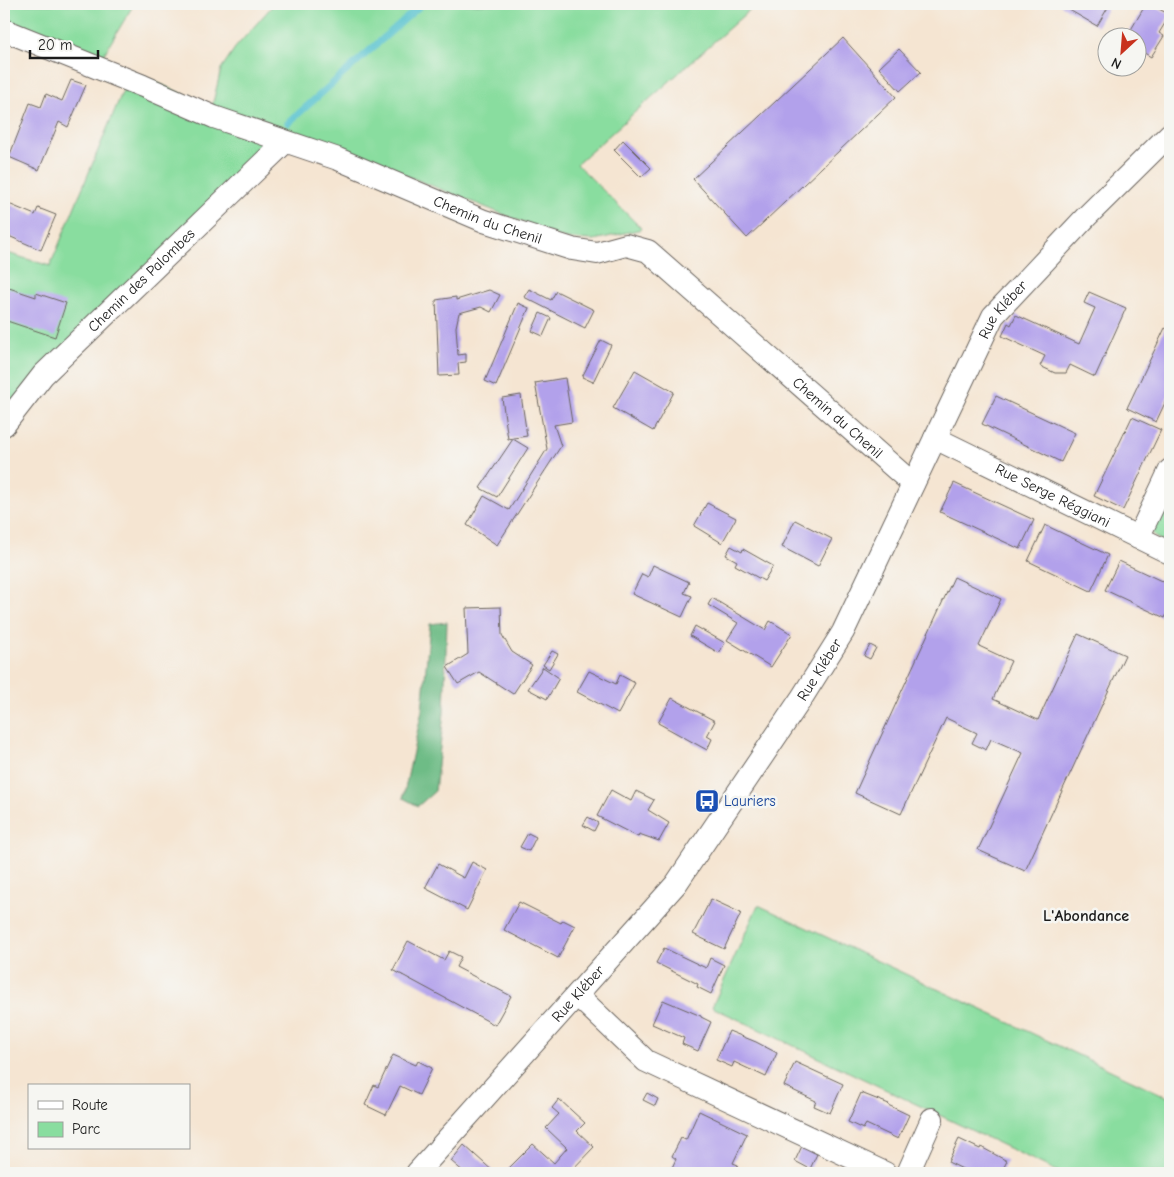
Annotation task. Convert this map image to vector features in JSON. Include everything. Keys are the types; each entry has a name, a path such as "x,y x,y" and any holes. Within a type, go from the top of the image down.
{"street":[{"name":"Chemin du Chenil","path":"4,30 214,117 338,159 484,221 572,249 597,253 626,245 648,251 913,484"},
{"name":"Rue Kléber","path":"417,1173 676,884 801,699 843,632 993,316 1086,217 1170,134"},
{"name":"Chemin des Palombes","path":"4,425 43,375 285,142"},
{"name":"Rue Serge Réggiani","path":"934,438 1170,553"},
{"path":"1138,538 1168,481"},
{"path":"577,995 646,1061 885,1173"},
{"path":"908,1173 932,1119"}],"green space":[{"path":"4,4 134,4 101,59 4,20"},
{"path":"274,4 756,4 577,164 642,229 594,240 565,239 360,157 298,136 48,374 4,432 4,252 50,266 131,71 212,107 221,69 235,48"},
{"path":"1170,500 1170,545 1155,537 1151,530 1166,501"},
{"path":"447,622 444,713 435,791 418,806 403,798 422,710 430,624"},
{"path":"758,905 1170,1098 1170,1173 1061,1173 712,1007"}],"building":[{"path":"1059,4 1110,4 1097,26"},
{"path":"1146,4 1150,4 1170,15 1159,33 1164,36 1151,57 1146,54 1146,28 1132,28"},
{"path":"843,38 896,97 747,238 693,179"},
{"path":"899,49 921,72 900,91 879,68"},
{"path":"71,80 86,85 68,127 59,122 39,170 9,157 30,103 41,107 46,94 62,101"},
{"path":"623,140 651,168 641,177 614,150"},
{"path":"4,202 35,215 38,208 56,215 41,250 4,234"},
{"path":"6,287 36,297 36,293 66,303 55,337 4,320 4,294"},
{"path":"529,289 551,300 556,291 594,310 585,328 524,297"},
{"path":"489,290 500,295 491,312 481,307 459,313 456,327 458,355 466,354 466,362 458,363 459,375 439,376 436,300 456,297 456,300"},
{"path":"1089,292 1126,308 1095,377 1070,365 1066,373 1055,373 1040,366 1045,356 1002,336 1008,323 1011,325 1016,315 1079,344 1095,308 1084,303"},
{"path":"518,303 529,308 496,386 485,381"},
{"path":"540,313 551,318 543,336 532,331"},
{"path":"1165,328 1170,331 1170,392 1156,422 1127,408"},
{"path":"601,340 611,345 593,382 582,377"},
{"path":"635,370 674,392 653,431 613,408"},
{"path":"565,378 572,422 554,425 561,446 497,545 467,525 484,496 509,510 547,449 535,383"},
{"path":"521,395 527,436 508,439 502,398"},
{"path":"996,396 1075,433 1061,462 982,424"},
{"path":"1132,417 1161,430 1123,510 1094,496"},
{"path":"513,439 528,448 497,497 480,488"},
{"path":"954,483 1034,520 1020,549 940,512"},
{"path":"707,503 736,518 722,543 694,526"},
{"path":"795,520 832,539 818,566 782,547"},
{"path":"1045,525 1108,555 1091,591 1028,561"},
{"path":"731,546 742,552 743,549 773,566 764,581 735,565 737,561 726,555"},
{"path":"1119,561 1170,585 1170,608 1165,618 1105,590"},
{"path":"653,565 689,582 684,593 692,596 682,617 632,594 642,574 648,577"},
{"path":"954,577 1001,599 979,646 1011,661 993,699 1038,720 1078,634 1125,655 1025,871 978,850 1023,753 991,739 986,750 972,743 977,733 946,718 901,814 855,793"},
{"path":"712,598 765,630 770,621 792,634 771,667 727,640 738,623 708,605"},
{"path":"501,607 502,635 512,652 532,665 513,694 479,672 458,684 447,667 468,654 466,608"},
{"path":"695,626 725,643 719,653 690,636"},
{"path":"870,645 876,648 870,659 864,656"},
{"path":"552,651 558,654 549,669 543,665"},
{"path":"543,667 559,678 547,699 528,689"},
{"path":"589,671 616,684 620,675 635,683 618,714 577,692"},
{"path":"672,698 715,721 707,736 712,739 707,750 658,723"},
{"path":"611,790 631,801 636,791 654,800 648,810 669,823 659,841 639,834 638,837 597,816"},
{"path":"588,817 598,823 594,831 583,825"},
{"path":"528,833 536,837 529,851 520,847"},
{"path":"472,862 487,870 467,910 425,888 438,864 464,878"},
{"path":"711,899 741,913 724,949 693,934"},
{"path":"519,902 561,923 563,920 575,926 558,958 504,930"},
{"path":"408,941 444,960 449,951 461,957 456,967 511,996 495,1025 393,970"},
{"path":"664,948 706,968 710,958 724,965 711,994 697,987 698,984 656,963"},
{"path":"663,1000 711,1022 698,1051 682,1044 684,1038 652,1024"},
{"path":"729,1031 777,1053 766,1077 734,1062 732,1067 716,1060"},
{"path":"393,1055 416,1065 418,1061 432,1068 419,1095 400,1086 386,1115 365,1105 374,1085 378,1087"},
{"path":"795,1062 843,1084 830,1113 814,1106 816,1101 784,1086"},
{"path":"647,1093 658,1099 655,1106 643,1100"},
{"path":"861,1093 889,1104 909,1115 898,1139 866,1124 863,1129 848,1122"},
{"path":"559,1099 585,1123 577,1131 594,1147 569,1173 504,1173 533,1144 554,1163 567,1148 546,1128 559,1114 552,1108"},
{"path":"699,1111 747,1134 733,1163 738,1165 734,1173 663,1173 665,1170 670,1172 676,1159 672,1156 681,1138 686,1140"},
{"path":"959,1139 980,1149 981,1147 1007,1161 1001,1173 971,1173 948,1162"},
{"path":"464,1145 495,1173 465,1173 451,1161"},
{"path":"802,1146 817,1154 810,1169 795,1161"}],"waterway":[{"path":"288,123 422,4"}],"place":[{"name":"Lauriers","path":"707,801"}],"district":[{"name":"L'Abondance","path":"1086,916"}]}
